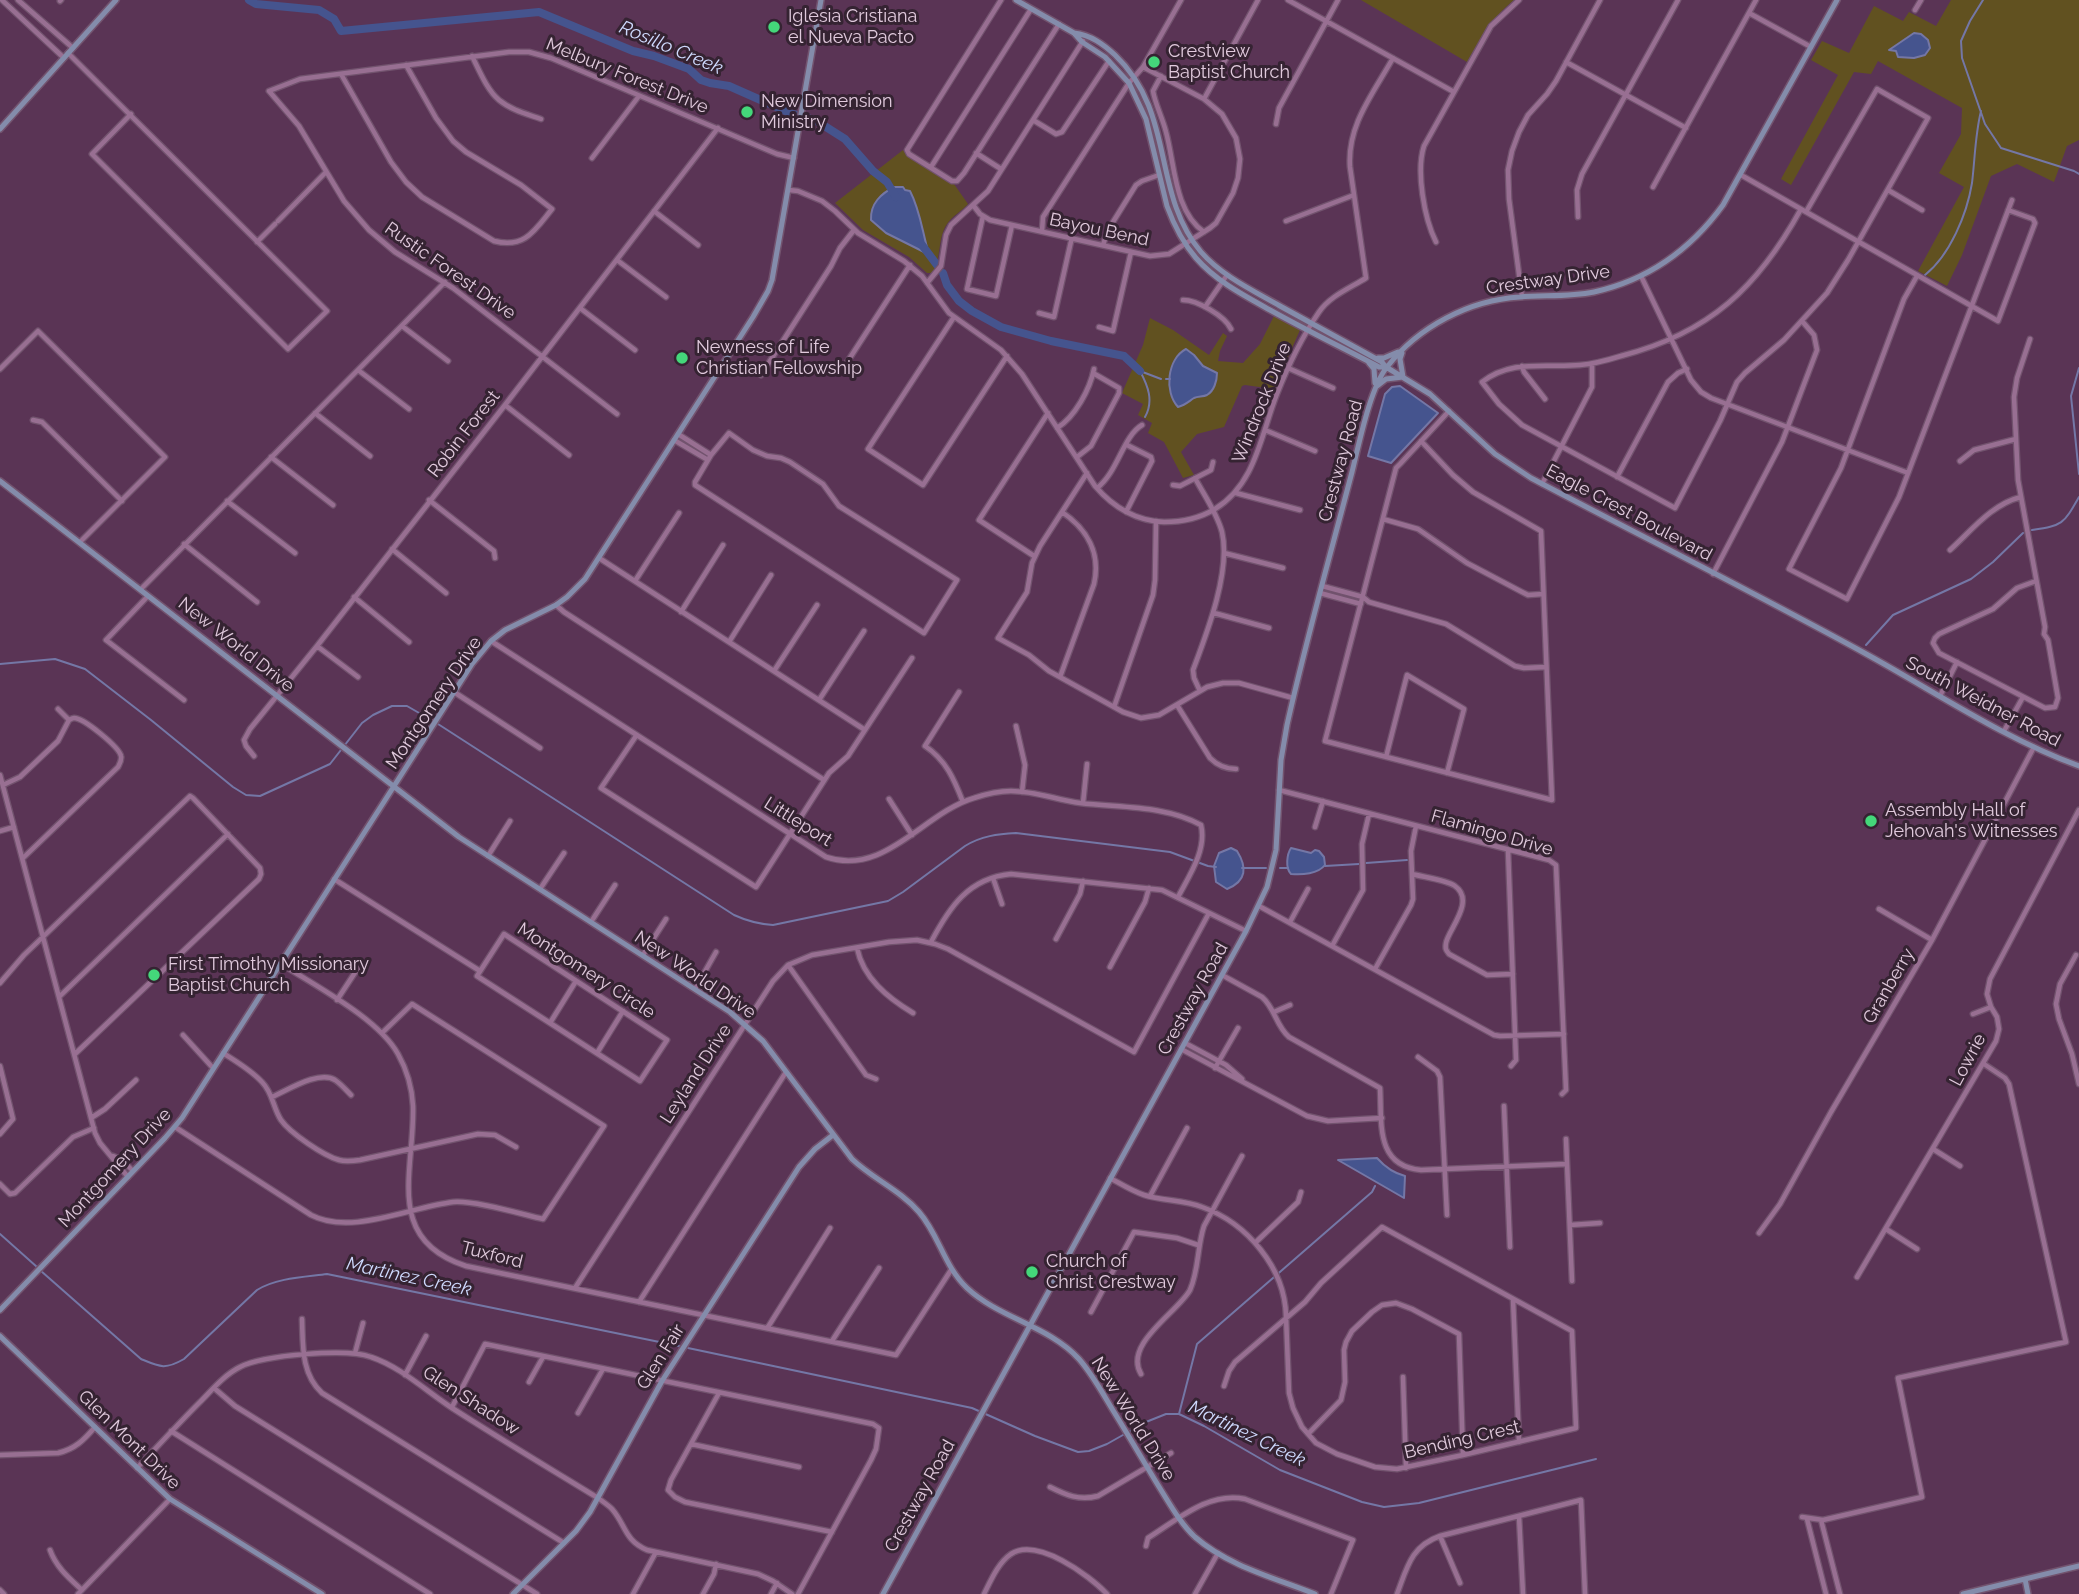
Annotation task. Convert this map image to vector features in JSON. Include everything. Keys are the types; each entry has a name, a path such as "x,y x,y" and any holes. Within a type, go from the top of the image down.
{"main road":[{"path":"0,128 116,0"},
{"name":"Montgomery Drive","path":"0,1310 174,1127 472,664 491,641 516,623 556,605 585,579 768,291 789,190 821,0"},
{"name":"Eagle Crest Boulevard","path":"1016,0 1074,33 1109,61 1129,83 1146,119 1172,220 1185,244 1203,265 1222,282 1308,331 1379,367 1386,367"},
{"name":"Crestway Drive","path":"1386,367 1425,330 1486,302 1571,295 1613,287 1660,266 1684,249 1723,205 1837,0"},
{"name":"Eagle Crest Boulevard","path":"1074,33 1087,35 1111,52 1134,77 1153,114 1175,205 1192,239 1212,263 1227,275 1374,357 1430,394 1510,466 1875,659"},
{"path":"1374,357 1384,358 1403,349"},
{"path":"1375,389 1387,379 1403,377 1400,359 1403,349"},
{"path":"1364,359 1374,369 1375,389"},
{"name":"Crestway Road","path":"883,1594 1246,931 1267,887 1276,850 1281,760 1293,698 1375,389 1386,367"},
{"name":"New World Drive","path":"0,481 459,837 745,1024 763,1041 859,1166 902,1196 918,1211 930,1227 951,1270 975,1295 1063,1345 1088,1369 1180,1519 1195,1537 1235,1562 1315,1594"},
{"name":"South Weidner Road","path":"1875,659 2034,747 2079,766"},
{"name":"Glen Fair","path":"513,1594 584,1521 662,1381 799,1167 815,1149 833,1135"},
{"name":"Glen Mont Drive","path":"0,1336 170,1499 323,1594"},
{"path":"1963,1594 2079,1566"},
{"path":"2025,1579 2028,1594"}],"street":[{"path":"2,0 68,53"},
{"path":"18,0 327,311 288,349 92,154 131,114"},
{"path":"1001,0 908,146 909,154 954,182 964,173 1059,24"},
{"path":"1042,232 1043,216 1129,83 1143,67 1181,0"},
{"path":"1203,99 1258,0"},
{"path":"1289,0 1454,92"},
{"path":"1276,124 1279,108 1338,0"},
{"path":"1436,242 1431,232 1423,189 1421,157 1427,138 1491,26 1519,0"},
{"path":"1522,297 1509,200 1508,170 1518,132 1535,106 1547,94 1600,0"},
{"path":"1578,217 1577,190 1580,177 1678,0"},
{"path":"1653,187 1756,0"},
{"path":"1915,10 1921,0"},
{"path":"930,168 1031,9"},
{"path":"1749,13 1811,47"},
{"path":"927,283 941,266 951,225 988,191 1087,35"},
{"name":"Melbury Forest Drive","path":"269,91 300,79 472,56 509,52 534,53 794,158"},
{"path":"472,56 499,100 541,119"},
{"name":"Windrock Drive","path":"789,190 822,201 866,239 910,265 927,283 944,308 1007,356 1022,374 1097,488 1108,500 1141,518 1156,521 1188,520 1225,503 1236,493 1251,469 1288,368 1312,324 1330,300 1366,278 1349,155 1359,118 1393,58"},
{"path":"1033,120 1055,134 1062,132 1109,61"},
{"path":"1566,62 1686,128"},
{"path":"341,74 397,170 422,197 488,238 507,243 528,238 552,209 453,141 436,118 406,65"},
{"name":"Bayou Bend","path":"983,216 990,220 1150,256 1161,256 1185,244 1216,223 1233,193 1238,177 1240,159 1236,138 1216,108 1143,67"},
{"path":"1161,76 1153,91 1168,138 1181,196 1191,221 1204,232"},
{"path":"1877,89 1928,118 1827,293 1784,340 1741,377 1675,508 1522,425 1499,404 1482,382 1510,367 1592,363 1643,351 1672,339 1716,312 1755,279 1804,211 1877,89"},
{"name":"Rustic Forest Drive","path":"269,91 299,126 344,201 374,235 402,257 445,282 617,414"},
{"path":"592,158 639,96"},
{"name":"Robin Forest","path":"254,756 244,740 250,729 505,405 718,128"},
{"path":"976,153 1001,169"},
{"path":"257,242 326,172"},
{"path":"1103,245 1108,230 1136,186 1159,175"},
{"path":"1741,175 1998,321 2035,223 2033,219 2008,210"},
{"path":"1888,190 1922,210"},
{"path":"1286,221 1354,195"},
{"path":"1917,276 1904,299 1833,485 1789,569 1847,599 1890,517 2012,200"},
{"path":"973,205 983,216 967,289 996,296 1012,225"},
{"path":"654,211 698,245"},
{"path":"761,375 854,230"},
{"path":"1039,313 1054,317 1072,237"},
{"path":"1099,327 1113,331 1130,252"},
{"path":"617,260 666,297"},
{"path":"844,367 910,265"},
{"path":"1205,307 1227,275"},
{"path":"1641,276 1686,369 1701,392 1908,473"},
{"path":"141,589 445,282"},
{"path":"1183,300 1191,300 1205,307 1228,323 1231,329"},
{"path":"580,308 635,350"},
{"path":"954,317 868,449 923,485 1007,356"},
{"path":"1713,574 1771,465 1816,350 1814,335 1802,321"},
{"path":"402,326 448,361"},
{"path":"0,369 38,331 165,457 80,542"},
{"path":"2030,340 2019,368 2015,388 2016,439 2018,480 2045,626 2049,633 2058,698 2054,707 2045,708 1939,653 1933,643 1939,634 1993,609 2017,589 2036,581"},
{"path":"1542,484 1592,387 1592,363"},
{"path":"1522,366 1545,399"},
{"path":"1288,368 1334,388"},
{"path":"1618,477 1668,382 1686,369"},
{"path":"358,370 409,409"},
{"path":"1057,428 1069,420 1091,381 1093,371 1119,388 1119,393 1091,446 1077,457"},
{"path":"505,405 569,455"},
{"path":"1421,441 1452,475 1474,492 1541,531 1552,800 1325,741 1396,468 1421,441 1450,410"},
{"path":"315,413 370,456"},
{"path":"1034,556 979,520 1048,414"},
{"path":"33,420 42,422 122,501"},
{"path":"1097,488 1111,474 1133,433 1142,425"},
{"path":"1265,430 1315,451"},
{"path":"729,433 760,453 790,462 823,484 839,506 957,580 924,633 697,487 695,482 710,458 729,433"},
{"path":"676,437 710,458"},
{"path":"1960,461 1974,450 2016,439"},
{"path":"1126,512 1152,461 1151,457 1127,445"},
{"path":"271,457 333,505"},
{"path":"1173,485 1180,486 1211,470 1213,462"},
{"path":"1087,473 1034,556 1027,592 998,638 1029,655 1043,668 1114,707 1141,718 1159,715 1207,687 1227,682 1293,698"},
{"path":"1195,478 1221,529 1224,553 1214,613 1193,670 1200,691"},
{"path":"1236,493 1300,510"},
{"path":"1950,550 2003,503 2021,497"},
{"path":"429,500 494,551 495,558"},
{"path":"227,501 295,553"},
{"path":"1060,677 1096,572 1094,552 1086,535 1062,512"},
{"path":"635,581 679,513"},
{"path":"1383,519 1418,528 1467,563 1522,592 1543,594"},
{"path":"1114,707 1153,595 1156,521"},
{"path":"184,544 257,602"},
{"path":"681,611 723,545"},
{"path":"392,549 446,593"},
{"path":"1224,553 1283,568"},
{"path":"598,558 866,730"},
{"path":"729,642 771,575"},
{"path":"1322,586 1446,624 1515,666 1546,667"},
{"path":"1320,593 1361,604 1369,602"},
{"path":"149,595 106,640 184,700"},
{"path":"354,597 409,642"},
{"path":"556,605 824,780"},
{"path":"774,671 817,605"},
{"path":"1214,613 1269,628"},
{"path":"819,700 864,631"},
{"name":"Littleport","path":"491,641 826,857 852,862 866,860 879,855 963,802 999,792 1022,792 1083,803 1161,811 1201,825 1198,856 1178,897"},
{"path":"317,646 358,677"},
{"path":"636,736 601,788 756,887 824,780 849,756 912,658"},
{"path":"1940,695 1957,662"},
{"path":"1386,757 1407,675 1464,709 1447,773"},
{"path":"454,692 540,748"},
{"path":"958,692 925,746 946,764 963,802"},
{"path":"2004,731 2022,697"},
{"path":"1177,705 1210,758 1217,764 1236,769"},
{"path":"58,709 69,720"},
{"path":"3,785 20,777 49,750 58,741 69,720 74,718 110,741 122,757 118,767 23,859"},
{"path":"1016,726 1025,765 1022,792"},
{"name":"Granberry","path":"1759,1234 1780,1204 1932,940 2034,747"},
{"path":"1083,803 1087,764"},
{"path":"0,775 93,1128 100,1143 128,1177"},
{"name":"Flamingo Drive","path":"1279,790 1549,860 1556,865 1566,1090 1562,1094"},
{"path":"0,983 43,937 190,796 193,798 261,871 259,879 75,1054"},
{"path":"889,799 912,835"},
{"path":"1315,827 1323,802"},
{"name":"Lowrie","path":"1857,1278 1996,1041 1997,1017 1987,994 1990,979 2079,810"},
{"path":"1332,946 1363,890 1362,844 1369,814"},
{"path":"488,856 510,821"},
{"path":"1375,969 1413,899 1411,847 1416,826"},
{"path":"0,831 14,827"},
{"path":"60,996 228,835"},
{"path":"1508,850 1516,1060 1511,1066"},
{"path":"540,889 564,853"},
{"path":"931,942 946,915 959,899 982,882 1005,874 1162,890 1246,931"},
{"path":"1412,874 1452,885 1459,891 1460,916 1446,942 1449,954 1487,975 1513,974"},
{"path":"993,878 1002,904"},
{"path":"334,879 480,971"},
{"path":"1056,939 1080,894 1083,881"},
{"path":"592,922 615,885"},
{"path":"1110,967 1145,902 1149,888"},
{"path":"1290,922 1308,889"},
{"path":"1259,906 1494,1034 1564,1034"},
{"path":"1880,909 1932,940"},
{"path":"876,1079 866,1075 788,965 812,956 900,940 931,942 1134,1052 1209,913"},
{"path":"643,956 666,919"},
{"name":"Montgomery Circle","path":"503,934 576,981 667,1040 640,1081 477,976 503,934"},
{"path":"857,948 860,960 883,992 913,1013"},
{"path":"695,989 716,952"},
{"path":"2076,955 2060,984 2056,1004 2073,1054 2079,1084"},
{"name":"Tuxford","path":"280,963 368,1020 392,1043 400,1056 410,1083 413,1106 407,1190 410,1211 419,1235 451,1260 897,1356 951,1270"},
{"name":"Leyland Drive","path":"575,1288 773,981 788,965"},
{"path":"337,1000 358,968"},
{"path":"1222,975 1262,997 1289,1037 1380,1088 1383,1141 1394,1159 1402,1166 1412,1169 1445,1169 1567,1164"},
{"path":"550,1023 576,981"},
{"path":"174,1127 322,1221 348,1223 454,1202 543,1219 604,1126 412,1004 382,1033"},
{"path":"1274,1012 1290,1005"},
{"path":"1973,1014 1991,1007"},
{"path":"597,1053 623,1012"},
{"path":"1215,1068 1238,1028"},
{"path":"183,1035 213,1068"},
{"path":"1185,1043 1233,1071 1245,1082"},
{"path":"1181,1049 1307,1116 1328,1121 1382,1118"},
{"path":"2073,1054 2079,1052"},
{"path":"222,1053 258,1078 272,1097 284,1124 335,1158 352,1161 478,1133 495,1135 516,1147"},
{"path":"1418,1057 1437,1071 1440,1077 1447,1215"},
{"path":"1826,1594 1805,1518 1821,1520 1922,1497 1898,1378 2066,1342 2009,1084 2005,1078 1984,1064"},
{"path":"0,1066 13,1119 0,1134"},
{"path":"639,1302 786,1072"},
{"path":"272,1097 315,1078 327,1077 351,1095"},
{"path":"91,1118 105,1110 136,1080"},
{"path":"1504,1106 1510,1247"},
{"path":"0,1184 10,1194 15,1193 73,1137 93,1128"},
{"path":"1150,1196 1187,1128"},
{"path":"1566,1139 1572,1281"},
{"path":"1933,1149 1960,1166"},
{"path":"112,1156 122,1160 133,1171"},
{"path":"1142,1374 1138,1364 1143,1345 1156,1326 1188,1293 1195,1273 1203,1226 1242,1156"},
{"name":"Bending Crest","path":"1111,1178 1150,1196 1194,1204 1212,1211 1237,1226 1255,1243 1273,1268 1284,1297 1289,1393 1296,1417 1321,1447 1359,1462 1385,1469 1406,1468 1576,1427 1572,1331 1513,1299"},
{"path":"1255,1243 1298,1202 1301,1192"},
{"path":"1570,1225 1600,1223"},
{"path":"1224,1385 1235,1362 1305,1302 1321,1283 1381,1227 1513,1299 1519,1442"},
{"path":"768,1327 830,1228"},
{"path":"1885,1229 1917,1249"},
{"path":"1091,1312 1134,1232 1177,1238 1198,1245"},
{"path":"832,1340 879,1268"},
{"path":"1308,1434 1341,1400 1345,1382 1344,1350 1352,1331 1372,1312 1382,1306 1396,1303 1459,1334 1463,1455"},
{"path":"302,1319 304,1355 311,1381 322,1393 564,1543"},
{"path":"355,1353 363,1323"},
{"path":"405,1375 426,1336"},
{"path":"452,1407 485,1344 873,1424 879,1428 872,1460 798,1594"},
{"name":"Glen Shadow","path":"138,1468 214,1388 233,1371 248,1363 265,1358 355,1353 380,1360 598,1498 612,1510 625,1534 635,1544 647,1550 758,1574 792,1594"},
{"path":"529,1382 543,1357"},
{"path":"578,1413 603,1369"},
{"path":"1403,1377 1406,1468"},
{"path":"214,1388 235,1406 537,1594"},
{"path":"719,1393 668,1490 685,1502 832,1532"},
{"path":"0,1455 66,1451 79,1444 95,1427"},
{"path":"171,1432 430,1594"},
{"path":"691,1444 799,1467"},
{"path":"1050,1487 1076,1498 1090,1498 1171,1453"},
{"path":"1146,1546 1148,1538 1214,1500 1239,1497 1251,1500 1353,1540 1331,1594"},
{"path":"50,1550 59,1568 80,1592 170,1499"},
{"path":"1396,1594 1413,1554 1426,1542 1440,1536 1581,1500 1585,1594"},
{"path":"1519,1516 1522,1594"},
{"path":"1821,1520 1840,1594"},
{"path":"1440,1536 1460,1583"},
{"path":"986,1593 1002,1561 1017,1551 1031,1549 1043,1552 1091,1579 1107,1594"},
{"path":"633,1594 656,1552"},
{"path":"1195,1594 1218,1553"},
{"path":"703,1594 714,1574 716,1564"},
{"path":"771,1594 777,1583"},
{"path":"0,1590 4,1594"}],"shaded area":[{"path":"1361,0 1514,0 1493,21 1467,62"},
{"path":"1951,0 2079,0 2079,140 2067,146 2054,182 2017,164 1991,176 1962,255 1947,286 1918,271 1964,187 1939,173 1961,134 1962,108 1878,61 1871,74 1854,72 1791,185 1781,179 1838,75 1811,60 1822,41 1849,53 1874,6 1903,21 1909,12 1936,26"},
{"path":"903,150 907,156 954,184 968,204 947,224 932,273 927,273 909,257 863,230 835,203"},
{"path":"1275,314 1300,330 1274,389 1242,386 1224,427 1197,434 1181,452 1194,475 1183,478 1164,442 1148,433 1152,423 1138,415 1143,404 1122,393 1143,345 1150,318 1209,355 1223,333 1227,336 1218,361 1243,363 1260,344"}],"water":[{"path":"1914,33 1921,34 1928,40 1930,48 1925,55 1914,58 1898,57 1896,51 1889,50"},
{"path":"895,187 910,191 919,213 928,251 926,253 886,233 871,220 872,209 877,200"},
{"path":"1186,349 1203,366 1217,373 1213,388 1207,395 1194,398 1178,407 1169,385 1171,368"},
{"path":"1400,386 1438,413 1391,463 1368,456 1385,394 1392,387"},
{"path":"1231,848 1237,851 1244,868 1242,878 1227,889 1216,882 1214,866 1219,853"},
{"path":"1291,848 1311,853 1319,851 1324,857 1325,865 1314,872 1291,874 1287,861"},
{"path":"1377,1158 1390,1169 1405,1176 1404,1198 1338,1160"}],"waterway":[{"name":"Rosillo Creek","path":"249,0 256,4 319,10 334,19 341,31 539,12 633,51 689,69 701,80 729,86 790,113 815,120 845,139 873,171 887,182 896,197"},
{"path":"1983,0 1961,41 1962,58 1985,124 2001,148 2079,174"},
{"path":"1925,275 1950,245 1966,208 1972,183 1981,111"},
{"name":"Rosillo Creek","path":"922,245 937,265"},
{"name":"Rosillo Creek","path":"943,273 947,285 959,301 1001,327 1051,341 1124,356 1140,371"},
{"path":"2079,368 2071,396 2079,474"},
{"path":"1140,371 1149,394 1145,417"},
{"name":"Rosillo Creek","path":"1140,371 1161,379"},
{"path":"2032,530 2061,522 2079,497"},
{"path":"1866,645 1893,615 1971,579 2023,533"},
{"path":"0,664 55,659 85,669 246,795 260,796 330,764 362,723 392,706 407,706 433,721"},
{"path":"438,724 734,915 757,923 773,925 888,901 965,846 983,838 1003,834 1016,833 1170,852 1216,867"},
{"path":"1366,863 1407,860"},
{"path":"1325,866 1359,864"},
{"path":"1242,868 1266,868"},
{"path":"1280,868 1288,868"},
{"path":"1179,1414 1197,1344 1372,1192 1375,1186"},
{"name":"Martinez Creek","path":"0,1234 37,1267"},
{"name":"Martinez Creek","path":"41,1271 141,1359 162,1366 184,1359 257,1290 281,1280 327,1274 679,1346"},
{"name":"Martinez Creek","path":"688,1348 972,1408 1078,1452 1107,1444 1166,1414 1179,1414 1280,1470 1362,1502 1384,1507 1419,1503 1596,1459"}],"place":[{"name":"Iglesia Cristiana el Nueva Pacto","path":"774,27"},
{"name":"Crestview Baptist Church","path":"1154,62"},
{"name":"New Dimension Ministry","path":"747,112"},
{"name":"Newness of Life Christian Fellowship","path":"682,358"},
{"name":"Assembly Hall of Jehovah's Witnesses","path":"1871,821"},
{"name":"First Timothy Missionary Baptist Church","path":"154,975"},
{"name":"Church of Christ Crestway","path":"1032,1272"}]}
